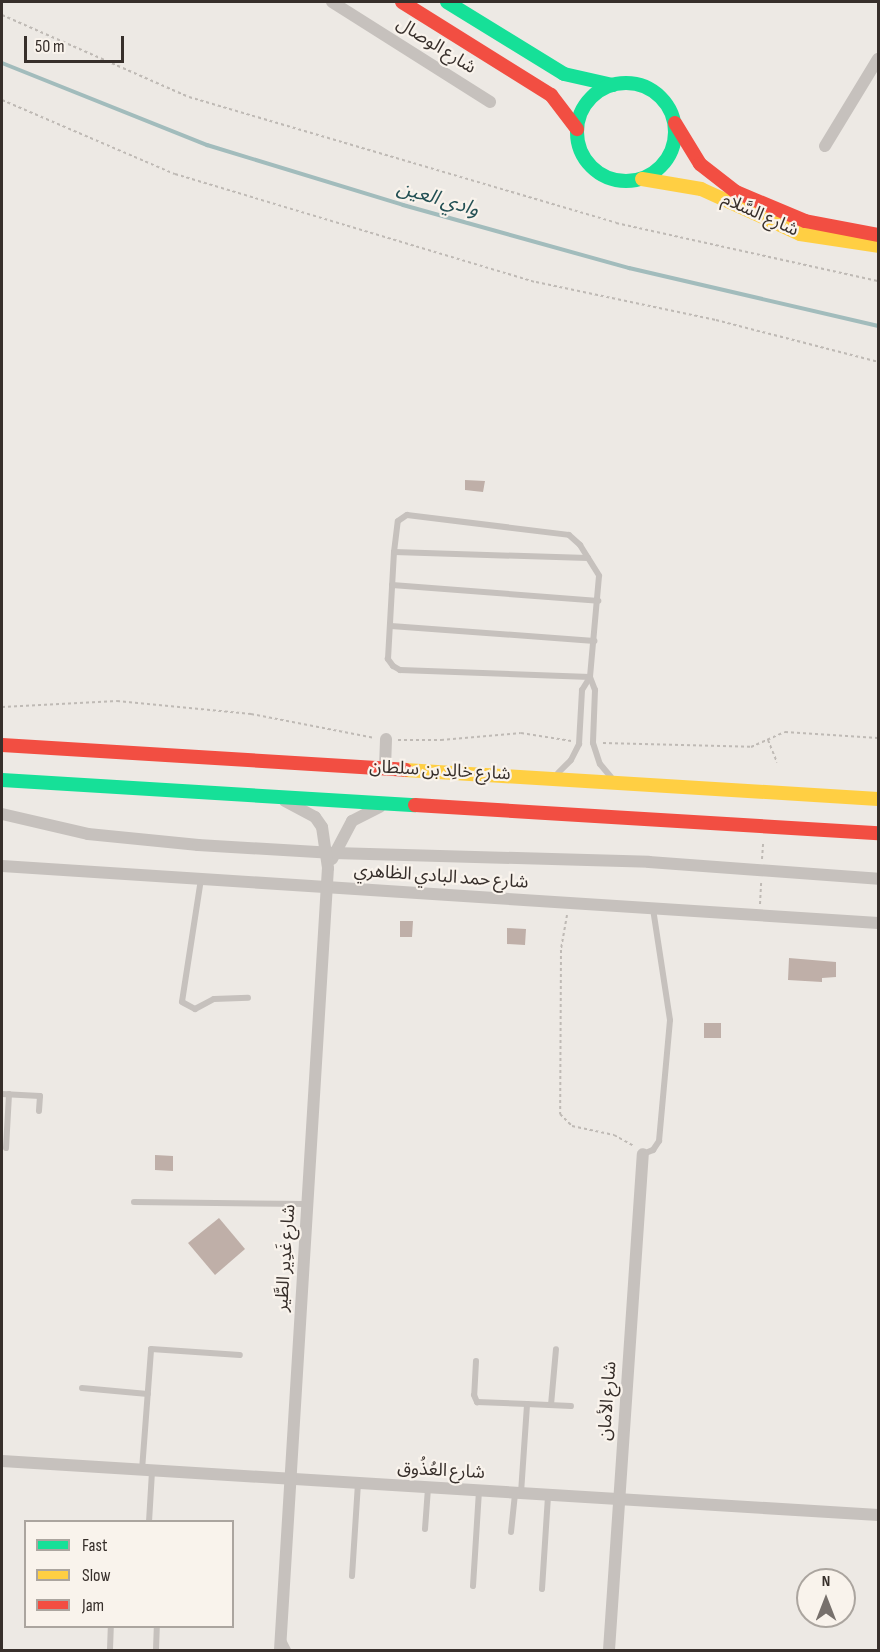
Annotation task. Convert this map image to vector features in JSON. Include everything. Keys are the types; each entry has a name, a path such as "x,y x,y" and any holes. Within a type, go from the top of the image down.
{"main road":[{"path":"402,2 551,95 577,129 585,160 596,171 626,182 642,179 655,172 672,150 675,122 669,107 651,91 629,83 613,85 564,74 447,2"},
{"path":"577,129 588,101 613,85"},
{"name":"شارع السَّلام","path":"675,122 700,164 736,192 805,221 879,235"},
{"name":"شارع السَّلام","path":"642,179 700,189 800,234 879,246"},
{"name":"شارع خالِد بن سلطان","path":"2,745 879,798"},
{"name":"شارع خالِد بن سلطان","path":"2,780 879,833"}],"street":[{"name":"شارع الوصال","path":"332,2 490,102"},
{"path":"825,146 879,59"},
{"path":"385,768 386,739"},
{"name":"شارع غَدِير الطَّير","path":"279,798 315,817 322,827 331,853 328,868 280,1650"},
{"path":"331,853 352,821 363,812 396,803"},
{"path":"2,814 88,834 331,853 649,862 879,879"},
{"name":"شارع حمد البادي الظاهري","path":"2,866 879,923"},
{"name":"شارع الأمان","path":"609,1650 643,1154"},
{"name":"شارع العُذُوق","path":"2,1461 879,1515"}],"lane":[{"path":"549,778 565,767 579,744 582,690 590,677 599,576 588,558 569,536 406,515 398,521 388,658 400,670 590,677"},
{"path":"394,552 588,558"},
{"path":"392,585 598,601"},
{"path":"391,626 594,641"},
{"path":"590,677 595,690 593,743 600,764 619,782"},
{"path":"201,879 182,1002 195,1009 214,999 248,998"},
{"path":"643,1154 653,1150 659,1141 670,1020 653,909"},
{"path":"6,1148 5,1094 40,1096 39,1111"},
{"path":"134,1203 308,1204"},
{"path":"149,1520 147,1470 151,1349 240,1355"},
{"path":"552,1405 556,1349"},
{"path":"476,1361 474,1395 477,1402 571,1406"},
{"path":"82,1388 148,1394"},
{"path":"511,1532 518,1493 527,1404"},
{"path":"352,1575 358,1484"},
{"path":"425,1529 428,1488"},
{"path":"473,1586 479,1491"},
{"path":"542,1589 548,1495"},
{"path":"110,1650 111,1628"},
{"path":"156,1650 157,1628"},
{"path":"281,1637 288,1650"}],"path":[{"path":"2,15 189,96 616,223 879,281"},
{"path":"2,100 175,174 536,282 716,320 879,362"},
{"path":"2,706 117,701 251,714 386,739 441,741 521,733 558,736 579,744"},
{"path":"593,743 752,747 785,732 879,738"},
{"path":"768,740 777,762"},
{"path":"569,903 561,950 560,1114 572,1126 614,1135 643,1154"}],"building":[{"path":"465,480 485,481 483,492 465,490"},
{"path":"400,921 413,921 412,937 400,937"},
{"path":"507,928 526,929 525,945 507,944"},
{"path":"789,958 836,962 836,977 822,978 822,982 788,980"},
{"path":"704,1023 721,1023 721,1038 704,1038"},
{"path":"155,1155 173,1156 173,1171 155,1170"},
{"path":"219,1218 245,1249 215,1275 188,1243"}],"waterway":[{"name":"وادي العين","path":"2,63 207,145 403,205 629,268 878,326"}],"traffic: fast":[{"path":"447,2 564,74 613,85"},
{"path":"626,83 645,87 661,97 671,113 675,132 671,151 661,167 645,177 626,181 607,177 591,167 581,151 577,132 581,113 591,97 607,87 626,83"},
{"path":"2,780 415,805"}],"traffic: slow":[{"path":"642,179 701,189 800,234 878,246"},
{"path":"405,770 878,799"}],"traffic: jam":[{"path":"402,2 551,95 577,129"},
{"path":"675,123 700,164 736,192 805,221 878,235"},
{"path":"2,745 405,770"},
{"path":"415,805 878,833"}]}
